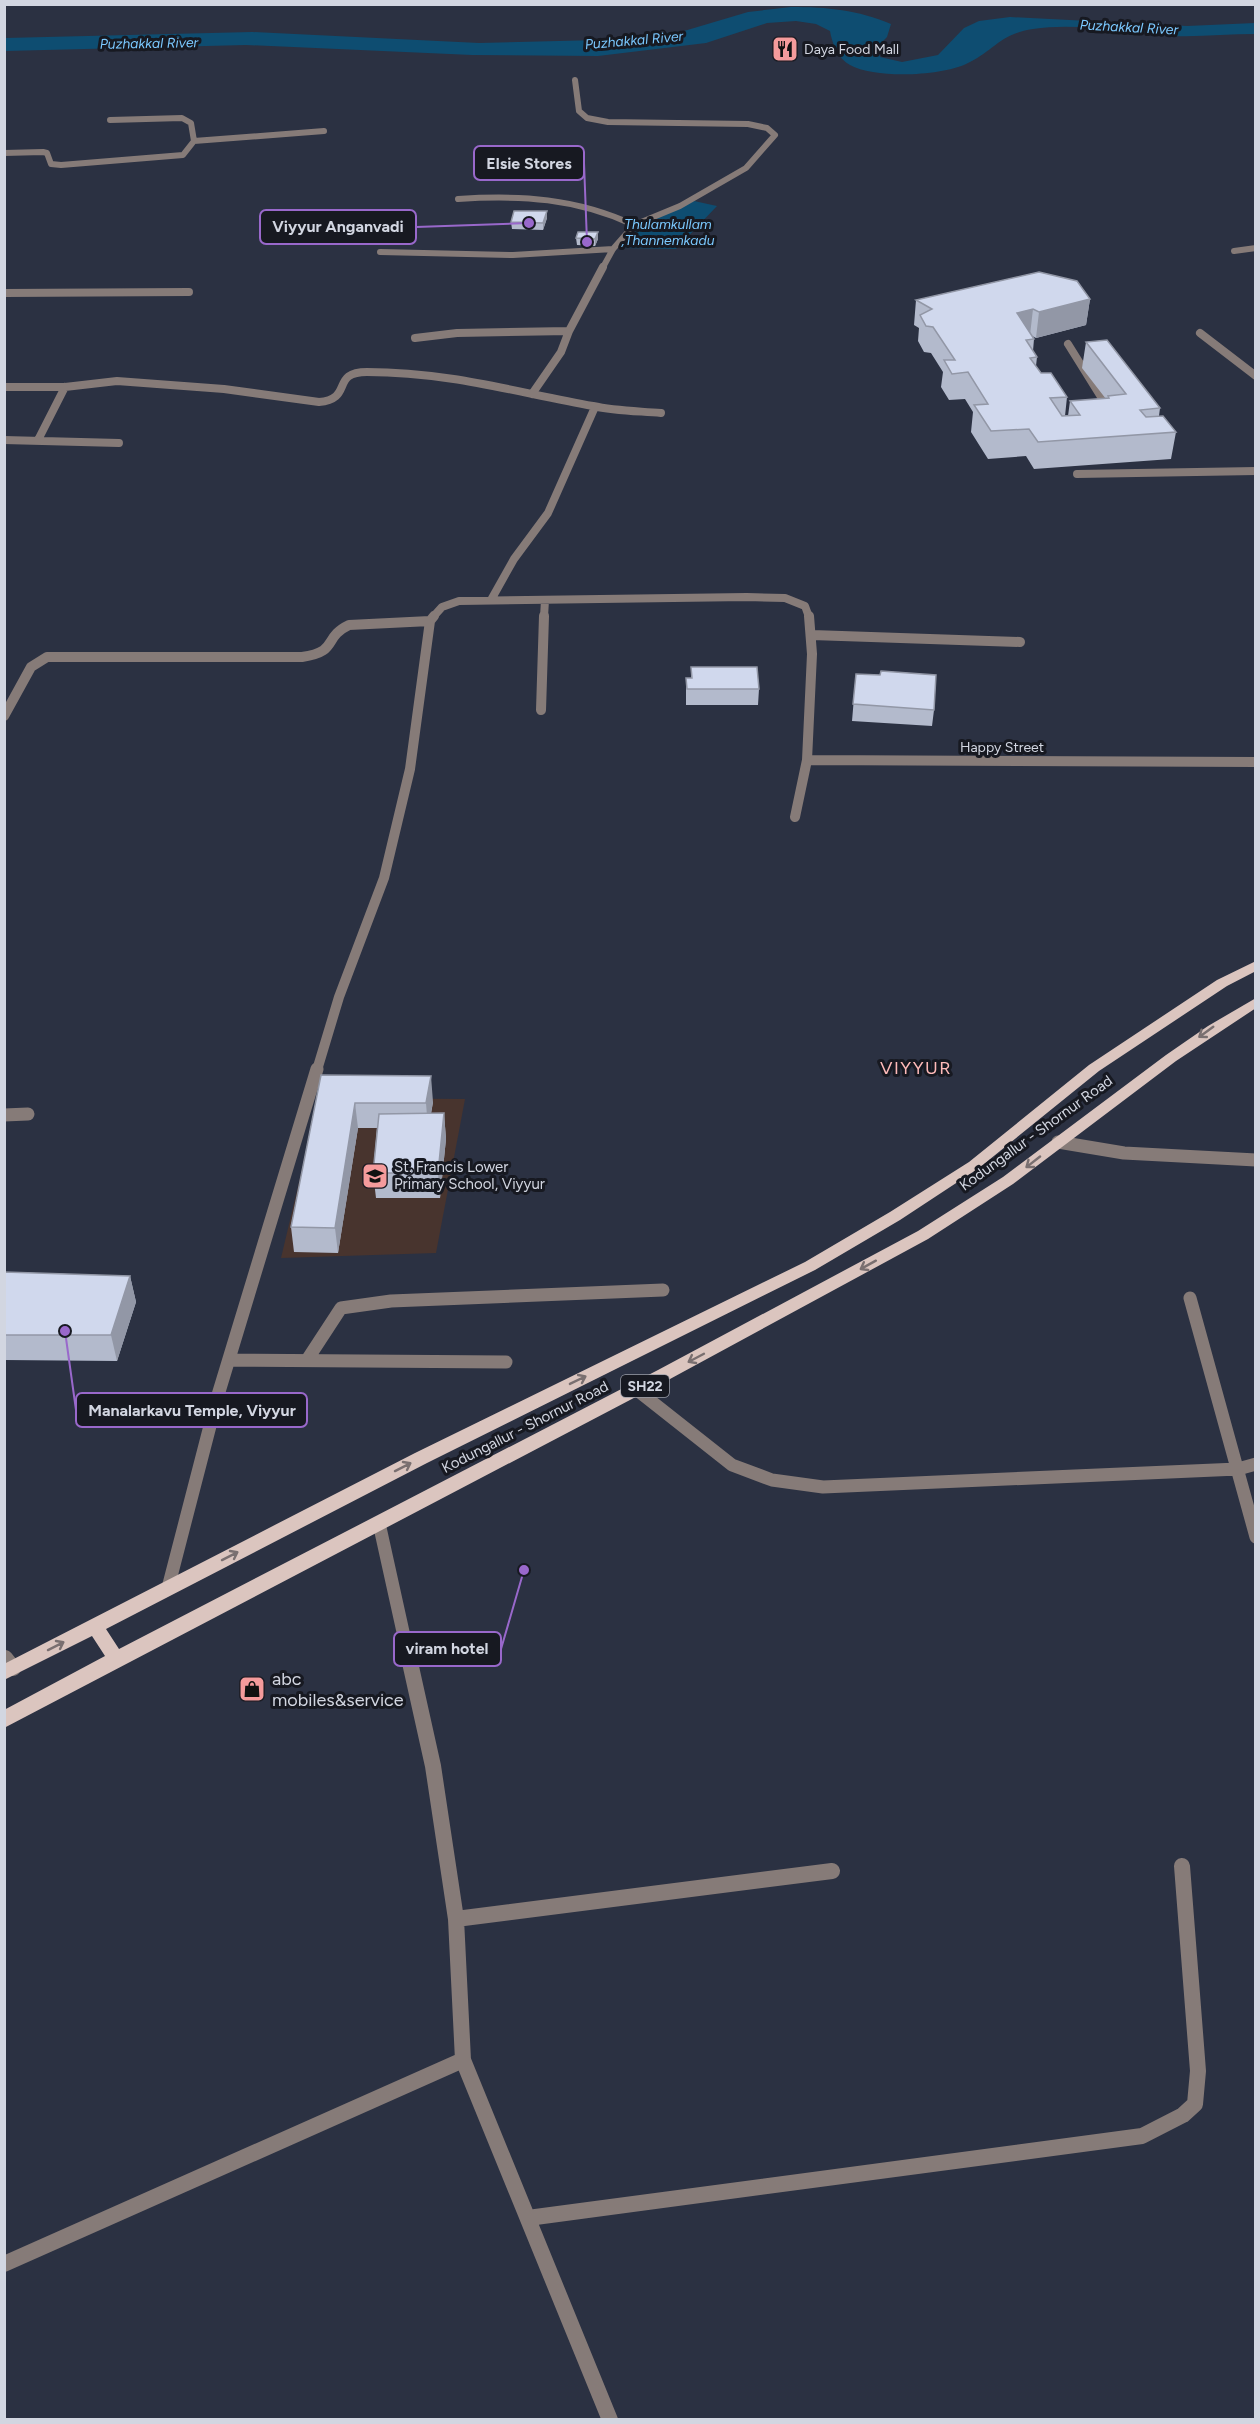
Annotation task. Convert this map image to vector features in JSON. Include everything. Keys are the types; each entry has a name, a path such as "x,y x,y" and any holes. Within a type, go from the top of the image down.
{"main road":[{"name":"Kodungallur - Shornur Road","path":"7,1666 95,1626 421,1458 810,1266 895,1216 974,1165 1094,1068 1222,983 1256,965"},
{"name":"Kodungallur - Shornur Road","path":"4,1720 379,1522 637,1390 928,1233 1024,1168 1206,1032 1256,1002"},
{"path":"95,1626 117,1660"}],"street":[{"path":"532,394 561,352 614,249 634,225 680,206 746,168 775,135 767,128 748,124 608,122 587,118 579,111 575,80"},
{"path":"110,120 182,118 191,123 194,141"},
{"path":"4,153 43,152 47,153 51,164 171,157 183,155 194,141 324,131"},
{"path":"458,199 502,195 556,198 604,209 634,225"},
{"path":"1234,251 1256,248"},
{"path":"380,252 513,255 614,249"},
{"path":"4,293 189,292"},
{"path":"415,338 457,333 570,331"},
{"path":"1200,333 1256,376"},
{"path":"1068,344 1117,423"},
{"path":"4,387 65,387 117,381 224,389 319,402 332,401 339,396 345,378 366,372 447,377 483,382 595,407 661,413"},
{"path":"38,440 65,387"},
{"path":"491,600 514,559 548,513 595,407"},
{"path":"4,440 119,443"},
{"path":"1142,462 1148,472"},
{"path":"1077,474 1256,471"},
{"path":"168,1588 229,1360 339,997 384,878 410,769 430,621 442,607 459,601 789,599 804,604 810,613 812,635 807,760 795,817"},
{"path":"542,710 545,600"},
{"path":"4,716 31,667 47,657 82,655 302,657 321,654 328,649 337,631 349,625 380,621 430,621"},
{"path":"812,635 1020,642"},
{"name":"Happy Street","path":"807,760 1256,762"},
{"path":"4,1115 28,1114"},
{"path":"1059,1142 1124,1153 1256,1160"},
{"path":"307,1360 341,1308 391,1301 663,1290"},
{"path":"1190,1298 1256,1537"},
{"path":"229,1360 506,1362"},
{"path":"637,1390 732,1465 772,1480 823,1487 1238,1469 1256,1464"},
{"path":"379,1522 433,1766 456,1919 463,2060 610,2420"},
{"path":"528,2218 1142,2136 1182,2115 1195,2104 1198,2071 1182,1866"},
{"path":"456,1919 832,1871"},
{"path":"4,2264 463,2060"}],"shaded area":[{"name":"St. Francis Lower Primary School, Viyyur","path":"319,1098 465,1099 436,1253 281,1258"}],"water":[{"name":"Puzhakkal River","path":"791,7 842,10 867,15 891,24 887,37 877,47 880,57 902,62 938,55 964,28 979,21 1010,17 1187,26 1255,23 1255,34 1174,36 1085,27 1050,27 1021,31 1004,39 975,59 955,68 908,74 875,72 850,65 836,50 830,31 816,24 796,21 767,23 706,43 598,56 472,55 246,45 5,51 5,38 252,32 479,43 599,40 684,31 748,12"},
{"name":"Thulamkullam ,Thannemkadu","path":"694,201 717,206 676,249 621,248 639,226"}],"building":[{"path":"514,211 547,211 543,223 511,222"},
{"path":"578,232 598,232 595,239 576,238"},
{"path":"1039,272 1077,281 1090,299 1039,312 1033,309 1017,313 1034,339 1026,340 1037,357 1030,358 1041,373 1051,373 1067,397 1050,398 1062,416 1080,415 1070,401 1109,398 1108,396 1126,394 1086,342 1107,340 1160,408 1140,410 1146,417 1163,416 1176,432 1038,442 1029,429 991,431 974,405 988,404 968,372 952,374 944,360 955,360 933,327 926,326 920,315 932,309 916,300"},
{"path":"691,667 757,667 759,689 687,689 686,678 692,678"},
{"path":"881,671 936,675 934,710 853,704 856,674 880,675"},
{"path":"321,1075 431,1076 426,1103 355,1103 335,1228 291,1227"},
{"path":"444,1113 438,1173 373,1173 379,1114"},
{"path":"4,1272 130,1276 111,1335 4,1335"}],"place":[{"name":"Daya Food Mall","path":"785,49"},
{"name":"Viyyur Anganvadi","path":"529,223"},
{"name":"Elsie Stores","path":"587,242"},
{"name":"St. Francis Lower Primary School, Viyyur","path":"375,1176"},
{"name":"Manalarkavu Temple, Viyyur","path":"65,1331"},
{"name":"viram hotel","path":"524,1570"},
{"name":"abc mobiles&service","path":"252,1689"}],"district":[{"name":"VIYYUR","path":"916,1068"}]}
